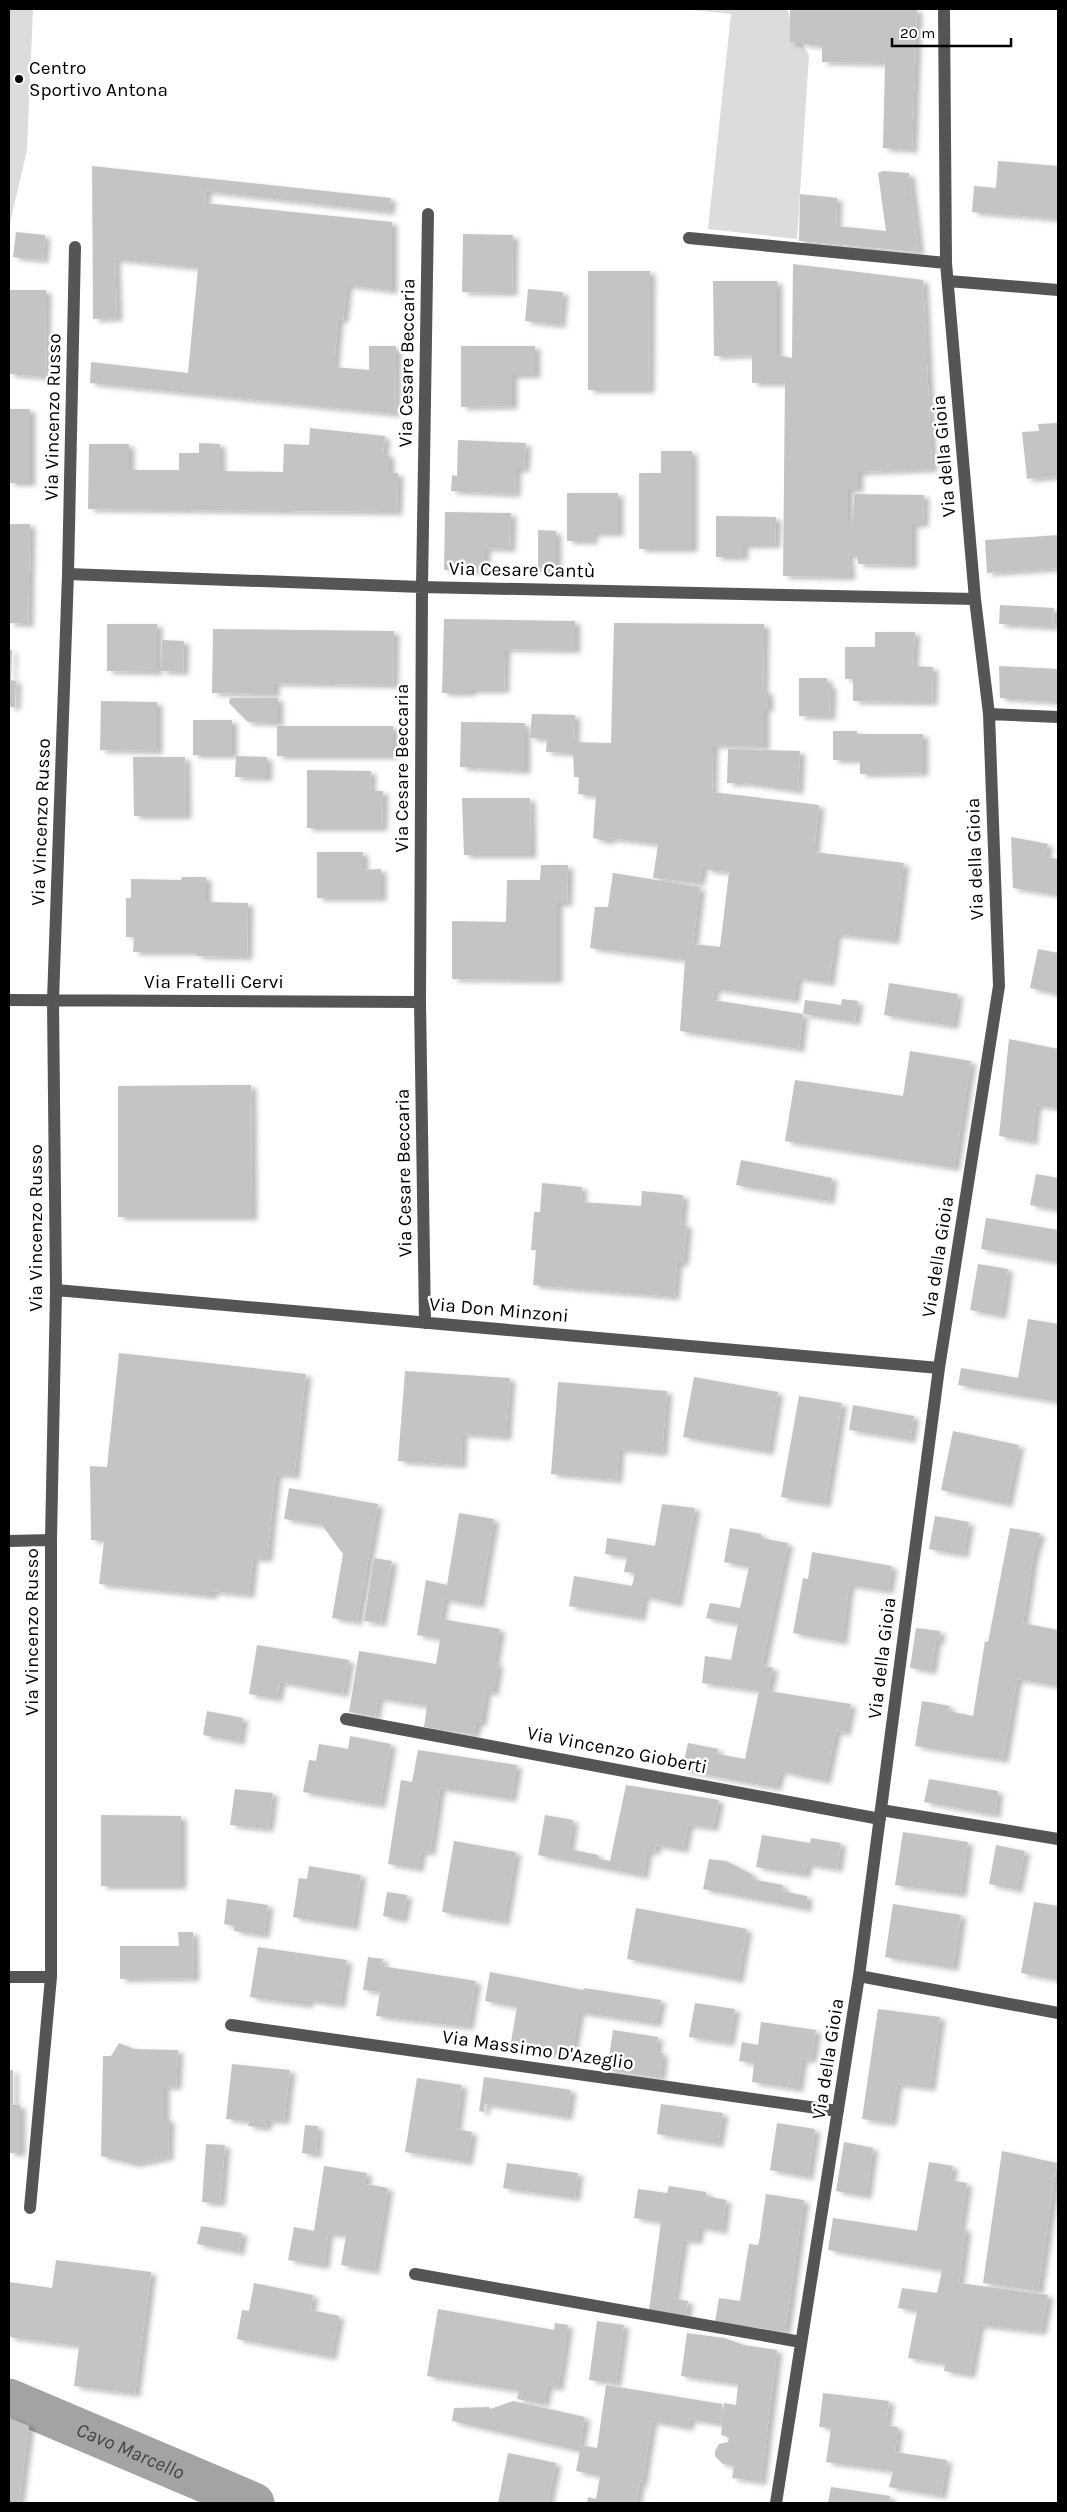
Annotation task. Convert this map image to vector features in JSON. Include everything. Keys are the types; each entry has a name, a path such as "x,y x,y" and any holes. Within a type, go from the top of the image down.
{"street":[{"name":"Via della Gioia","path":"776,2503 859,1976 939,1368 999,986 989,714 975,598 946,263 944,9"},
{"name":"Via Cesare Beccaria","path":"425,1323 420,1002 422,587 428,214"},
{"path":"689,238 946,263"},
{"name":"Via Vincenzo Russo","path":"30,2208 51,1976 51,1540 56,1290 53,1000 68,574 75,246"},
{"path":"948,280 1058,290"},
{"name":"Via Cesare Cantù","path":"68,574 422,587 975,598"},
{"path":"989,714 1058,717"},
{"name":"Via Fratelli Cervi","path":"9,1000 420,1002"},
{"name":"Via Don Minzoni","path":"56,1290 939,1368"},
{"path":"9,1540 51,1540"},
{"name":"Via Vincenzo Gioberti","path":"346,1719 881,1814 1058,1839"},
{"path":"9,1977 51,1976"},
{"path":"859,1976 1058,2013"},
{"name":"Via Massimo D'Azeglio","path":"232,2025 838,2111"},
{"path":"415,2274 801,2342"}],"shaded area":[{"name":"Centro Sportivo Antona","path":"9,9 33,9 27,150 9,228"},
{"path":"685,9 787,9 795,33 809,55 797,239 708,229 731,14"}],"building":[{"path":"790,9 917,9 912,150 883,148 885,63 822,62 822,46 790,42"},
{"path":"998,161 1058,166 1058,219 972,212 974,186 996,188"},
{"path":"92,166 391,198 389,212 206,191 205,203 392,222 392,291 347,285 343,320 338,319 334,367 369,370 369,346 396,346 395,414 90,383 91,362 188,373 198,268 115,259 117,318 93,319"},
{"path":"883,171 909,173 919,252 799,241 800,194 837,198 836,226 886,231 878,173"},
{"path":"16,232 45,235 43,260 13,257"},
{"path":"463,234 513,235 512,293 462,292"},
{"path":"793,264 923,280 932,469 858,472 858,489 848,489 848,521 853,521 854,494 924,495 923,524 912,524 912,565 858,564 857,555 848,554 850,577 783,576 785,383 752,383 752,355 714,356 713,281 777,281 777,355 792,358"},
{"path":"588,271 650,271 649,390 588,390"},
{"path":"528,289 563,292 560,325 525,321"},
{"path":"9,290 46,290 45,377 9,374"},
{"path":"461,346 535,346 535,375 512,375 512,406 461,407"},
{"path":"9,409 30,409 30,483 9,483"},
{"path":"1058,423 1058,476 1027,479 1022,432 1039,431 1038,424"},
{"path":"310,428 385,436 383,454 389,455 389,473 398,473 397,512 88,509 89,444 129,444 129,470 179,470 179,453 199,453 199,443 220,444 220,471 283,472 284,444 309,445"},
{"path":"458,440 526,443 524,469 516,469 515,494 451,491 452,475 457,476"},
{"path":"661,451 692,451 692,549 639,549 639,473 661,473"},
{"path":"567,493 618,493 618,533 592,533 593,541 567,541"},
{"path":"445,512 511,513 510,549 485,548 485,571 444,570"},
{"path":"716,516 776,517 775,545 743,545 743,557 716,557"},
{"path":"9,524 30,524 28,624 9,623"},
{"path":"538,530 556,531 556,572 538,572"},
{"path":"1058,535 1058,568 987,573 985,540"},
{"path":"1000,605 1054,608 1053,627 999,624"},
{"path":"444,619 575,621 575,650 505,649 504,690 470,690 470,693 442,693"},
{"path":"614,623 764,624 763,692 768,691 768,709 764,708 764,747 713,745 712,792 819,805 814,852 904,863 894,941 836,934 829,983 797,978 794,1000 714,989 713,1000 803,1014 799,1049 680,1031 685,960 590,948 595,907 608,907 613,873 700,887 693,944 720,947 729,872 707,870 707,865 703,864 699,883 653,878 658,844 609,838 609,842 593,838 596,796 578,794 579,777 574,777 573,753 546,752 547,739 530,738 532,714 575,715 574,742 611,743"},
{"path":"107,624 157,624 157,672 107,671"},
{"path":"213,629 394,631 393,685 274,683 274,694 212,693"},
{"path":"875,632 915,632 913,666 933,667 932,702 853,701 853,679 845,679 845,647 875,647"},
{"path":"162,640 184,641 183,672 161,671"},
{"path":"9,650 12,650 11,680 16,681 15,707 9,707"},
{"path":"999,666 1058,669 1058,702 1000,698"},
{"path":"799,678 827,678 827,685 831,685 830,717 799,716"},
{"path":"230,698 278,698 278,723 248,722 229,703"},
{"path":"101,701 157,702 157,751 100,750"},
{"path":"193,720 232,720 232,755 193,755"},
{"path":"461,722 525,723 525,771 460,767"},
{"path":"277,726 393,726 393,756 277,756"},
{"path":"833,731 857,731 857,734 923,734 923,773 860,774 860,760 833,760"},
{"path":"728,749 800,751 798,791 744,783 727,783"},
{"path":"236,756 267,757 267,778 235,777"},
{"path":"133,757 185,757 186,816 134,816"},
{"path":"307,770 371,771 370,791 383,791 382,828 307,828"},
{"path":"462,798 530,798 531,855 464,855"},
{"path":"1011,837 1048,844 1045,857 1058,859 1058,895 1013,888"},
{"path":"317,852 363,852 363,870 381,869 381,898 317,898"},
{"path":"541,865 568,865 567,903 557,903 557,980 452,979 452,921 506,922 507,880 540,880"},
{"path":"182,877 206,877 206,902 248,903 247,957 196,956 196,952 133,952 134,937 126,937 126,898 131,898 131,879 181,880"},
{"path":"1038,949 1058,953 1058,994 1030,988"},
{"path":"889,983 958,994 953,1026 884,1015"},
{"path":"842,999 858,1001 855,1022 803,1014 805,1000 841,1005"},
{"path":"1009,1039 1058,1049 1058,1108 1036,1105 1032,1142 999,1136"},
{"path":"910,1051 971,1061 954,1168 785,1141 795,1080 903,1096"},
{"path":"251,1085 252,1217 118,1217 118,1086"},
{"path":"741,1160 832,1178 829,1201 736,1185"},
{"path":"1036,1174 1058,1178 1058,1210 1030,1205"},
{"path":"542,1183 582,1187 581,1202 641,1206 642,1191 683,1195 681,1224 687,1225 683,1263 677,1263 674,1297 533,1285 536,1250 531,1250 534,1212 540,1212"},
{"path":"986,1218 1058,1230 1058,1262 981,1249"},
{"path":"978,1264 1008,1269 1001,1316 970,1310"},
{"path":"1028,1319 1058,1324 1058,1402 958,1385 961,1368 1018,1378"},
{"path":"119,1353 306,1374 294,1476 276,1474 267,1559 253,1558 249,1595 212,1591 212,1596 99,1584 104,1541 91,1540 90,1466 107,1467"},
{"path":"405,1371 510,1378 506,1437 462,1434 461,1465 398,1461"},
{"path":"694,1377 778,1392 768,1452 683,1437"},
{"path":"558,1382 667,1391 662,1453 619,1449 617,1480 551,1474"},
{"path":"799,1396 842,1403 825,1504 781,1497"},
{"path":"853,1405 914,1416 910,1440 849,1430"},
{"path":"953,1431 1019,1445 1007,1504 941,1490"},
{"path":"289,1488 378,1504 357,1622 332,1618 343,1554 322,1525 284,1519"},
{"path":"662,1504 695,1508 677,1604 644,1596 640,1618 569,1606 574,1576 632,1586 635,1573 624,1572 627,1557 605,1554 607,1538 655,1546"},
{"path":"459,1513 494,1519 479,1605 444,1599 441,1619 500,1629 494,1663 498,1664 493,1693 486,1691 481,1723 476,1723 474,1735 424,1727 427,1706 378,1698 375,1717 349,1712 359,1651 436,1664 440,1639 417,1635 426,1580 447,1585"},
{"path":"935,1516 969,1522 963,1555 929,1549"},
{"path":"730,1528 761,1534 761,1538 788,1543 762,1665 773,1668 768,1691 851,1704 845,1733 836,1731 825,1781 780,1771 776,1788 682,1770 688,1743 718,1749 717,1754 745,1759 759,1691 702,1683 705,1656 731,1660 738,1624 706,1618 710,1603 740,1608 749,1567 724,1562"},
{"path":"1010,1528 1040,1533 1033,1557 1023,1623 1058,1630 1058,1686 1017,1679 1003,1760 915,1746 922,1701 950,1706 948,1711 973,1716 985,1641 988,1642"},
{"path":"812,1552 892,1566 888,1591 849,1585 842,1642 793,1633 803,1578 808,1579"},
{"path":"374,1558 392,1561 381,1623 364,1621"},
{"path":"916,1628 940,1631 939,1641 936,1641 931,1671 910,1668"},
{"path":"257,1645 349,1660 343,1694 280,1682 277,1699 249,1694"},
{"path":"207,1711 243,1718 239,1742 203,1735"},
{"path":"350,1736 391,1744 380,1805 303,1792 309,1760 316,1761 319,1744 348,1749"},
{"path":"418,1750 517,1765 511,1799 440,1788 430,1853 421,1851 418,1869 388,1864 401,1780 412,1782"},
{"path":"929,1779 998,1791 995,1815 924,1802"},
{"path":"626,1785 719,1800 713,1828 688,1825 683,1850 656,1845 655,1852 647,1851 643,1876 538,1855 545,1815 573,1820 569,1849 598,1855 598,1859 610,1861"},
{"path":"235,1789 273,1793 268,1829 230,1825"},
{"path":"101,1815 181,1816 181,1886 101,1886"},
{"path":"903,1832 968,1842 961,1894 895,1885"},
{"path":"762,1835 810,1843 811,1838 841,1843 837,1869 807,1864 805,1875 756,1867"},
{"path":"454,1841 516,1852 504,1922 442,1912"},
{"path":"996,1845 1025,1851 1017,1890 989,1884"},
{"path":"709,1859 726,1861 753,1875 751,1879 783,1885 782,1891 807,1896 806,1909 703,1889"},
{"path":"309,1866 361,1875 353,1927 293,1917 299,1878 307,1879"},
{"path":"387,1892 407,1895 402,1920 383,1916"},
{"path":"227,1899 268,1905 264,1935 234,1931 235,1926 224,1924"},
{"path":"1034,1902 1058,1906 1058,1980 1021,1973"},
{"path":"893,1904 961,1915 953,1968 885,1957"},
{"path":"636,1908 747,1929 738,1980 627,1959"},
{"path":"178,1932 193,1932 194,1978 120,1979 120,1946 179,1946"},
{"path":"258,1947 347,1960 340,2005 308,2000 307,2005 250,1997"},
{"path":"368,1957 383,1959 381,1966 476,1981 468,2027 376,2016 380,1992 363,1990"},
{"path":"490,1972 583,1990 584,1988 661,2000 656,2024 579,2012 571,2058 510,2047 517,2007 485,2001"},
{"path":"695,2003 735,2009 729,2043 689,2037"},
{"path":"878,2009 940,2017 930,2088 897,2084 891,2123 862,2119"},
{"path":"761,2022 816,2030 811,2060 802,2059 798,2089 752,2082 754,2063 739,2061 742,2042 758,2045"},
{"path":"613,2030 658,2037 656,2052 663,2053 660,2078 607,2070"},
{"path":"119,2043 134,2049 178,2050 176,2087 164,2086 164,2119 169,2119 168,2157 134,2164 101,2156 103,2056 111,2056"},
{"path":"232,2064 290,2070 284,2121 267,2120 266,2128 248,2126 249,2121 226,2119"},
{"path":"9,2070 13,2070 13,2105 20,2105 20,2153 9,2153"},
{"path":"484,2077 571,2090 567,2117 485,2104 484,2112 479,2111"},
{"path":"417,2078 462,2085 456,2129 472,2132 467,2162 405,2152"},
{"path":"661,2104 723,2113 718,2144 657,2134"},
{"path":"777,2123 815,2129 808,2177 770,2170"},
{"path":"305,2125 318,2126 316,2155 302,2153"},
{"path":"844,2142 873,2148 866,2196 836,2191"},
{"path":"206,2144 225,2145 220,2203 202,2202"},
{"path":"1002,2151 1057,2163 1038,2291 983,2283"},
{"path":"929,2162 953,2166 950,2180 967,2183 960,2228 966,2229 959,2283 1048,2295 1041,2332 979,2325 970,2375 944,2371 945,2364 908,2358 917,2311 898,2308 902,2288 937,2293 942,2270 828,2250 833,2218 917,2231"},
{"path":"507,2163 578,2173 575,2198 503,2188"},
{"path":"324,2166 367,2173 365,2184 388,2188 374,2271 341,2265 346,2236 328,2233 324,2266 288,2260 294,2227 314,2231"},
{"path":"669,2186 706,2192 706,2196 726,2200 722,2231 699,2227 697,2241 683,2240 674,2299 688,2301 686,2316 649,2310 661,2222 634,2218 638,2189 667,2193"},
{"path":"766,2194 804,2200 785,2332 715,2322 719,2298 740,2301 749,2244 758,2245"},
{"path":"201,2226 242,2233 239,2252 197,2244"},
{"path":"56,2260 151,2272 135,2394 74,2386 79,2346 9,2337 9,2282 52,2288"},
{"path":"254,2283 313,2295 311,2310 339,2316 331,2357 237,2339 242,2310 249,2311"},
{"path":"438,2309 554,2330 555,2323 568,2325 558,2388 547,2386 544,2404 517,2399 519,2391 427,2376"},
{"path":"597,2321 624,2325 616,2383 589,2380"},
{"path":"687,2333 724,2338 744,2345 777,2350 761,2482 732,2478 734,2466 723,2464 715,2456 715,2451 719,2444 728,2442 729,2437 721,2435 724,2403 736,2405 738,2384 681,2376"},
{"path":"606,2385 722,2404 720,2424 690,2419 688,2428 652,2421 642,2483 640,2482 636,2503 587,2503 588,2497 596,2499 600,2476 576,2471 580,2451 452,2421 454,2408 489,2407 490,2409 513,2401 585,2417 580,2445 597,2448"},
{"path":"823,2393 889,2401 886,2425 898,2427 895,2452 947,2460 941,2496 889,2487 893,2471 826,2462 831,2428 819,2427"},
{"path":"9,2418 29,2426 19,2501 26,2503 9,2503"},
{"path":"508,2453 556,2463 548,2503 498,2503"},
{"path":"831,2487 890,2496 889,2503 828,2503"}],"waterway":[{"name":"Cavo Marcello","path":"9,2399 254,2503"}],"place":[{"name":"Centro Sportivo Antona","path":"19,79"}]}
